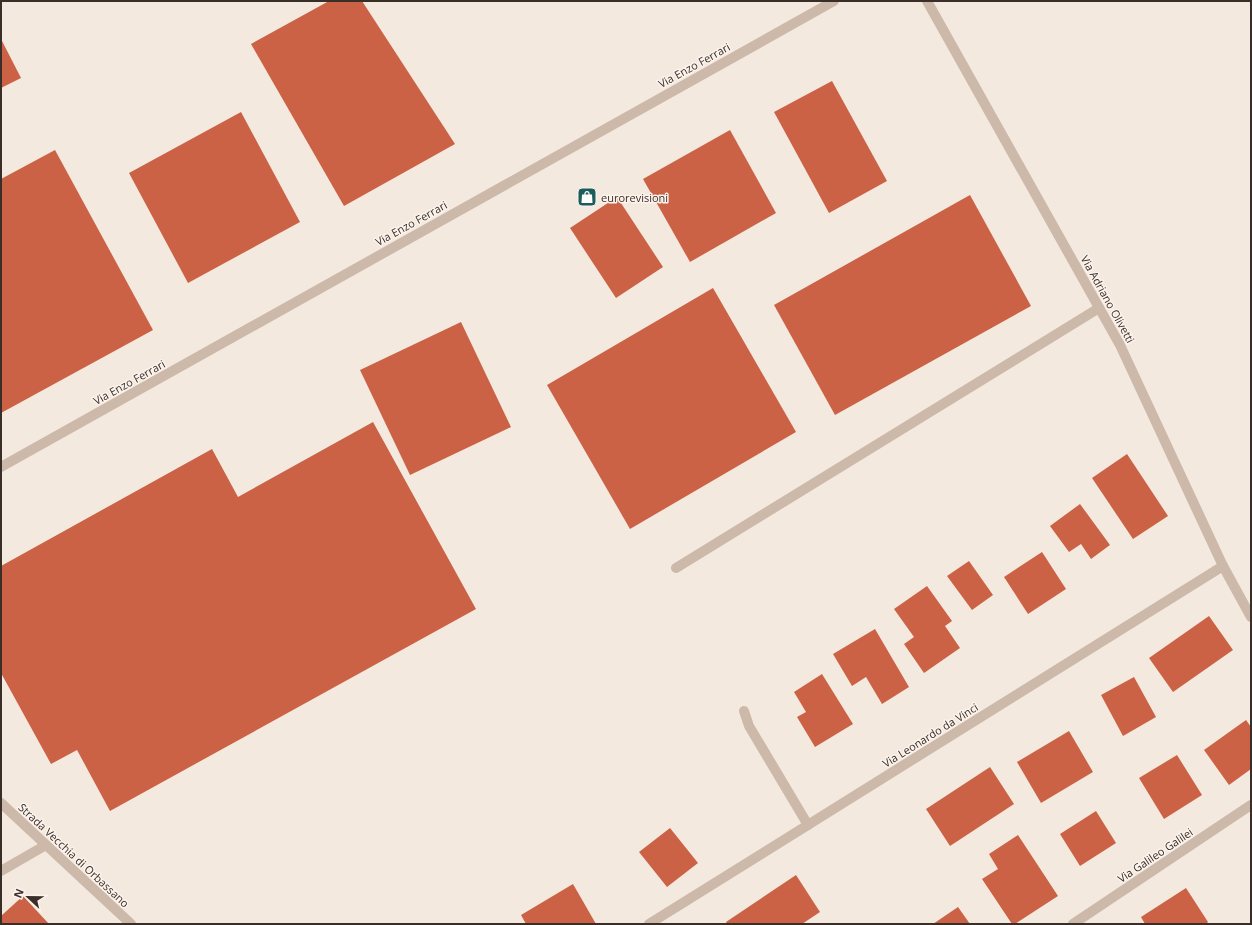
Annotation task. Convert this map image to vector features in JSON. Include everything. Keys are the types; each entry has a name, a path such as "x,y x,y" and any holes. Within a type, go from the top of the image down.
{"street":[{"name":"Via Enzo Ferrari","path":"1,467 834,1"},
{"name":"Via Adriano Olivetti","path":"927,1 1120,345 1223,566 1251,618"},
{"path":"676,568 1099,308"},
{"name":"Via Leonardo da Vinci","path":"649,924 1223,566"},
{"path":"744,711 750,726 808,825"},
{"name":"Strada Vecchia di Orbassano","path":"1,803 131,924"},
{"name":"Via Galileo Galilei","path":"1073,924 1085,921 1251,805"},
{"path":"1,871 46,844"}],"building":[{"path":"329,1 362,1 455,144 344,206 251,44"},
{"path":"1,39 21,78 1,88"},
{"path":"832,81 887,181 829,213 774,112"},
{"path":"241,112 300,222 188,283 129,173"},
{"path":"730,130 776,213 690,262 643,179"},
{"path":"55,150 153,330 1,413 1,179"},
{"path":"970,195 1031,306 835,415 774,305"},
{"path":"617,197 663,267 616,298 570,228"},
{"path":"713,288 796,432 630,529 547,385"},
{"path":"461,322 511,427 410,475 360,370"},
{"path":"373,422 476,609 110,811 77,750 51,764 1,673 1,566 212,449 238,497"},
{"path":"1127,454 1168,516 1133,539 1092,478"},
{"path":"1080,504 1110,545 1091,559 1081,544 1069,552 1050,526"},
{"path":"1042,552 1066,589 1028,614 1004,577"},
{"path":"969,561 993,595 972,610 947,576"},
{"path":"927,586 952,621 945,626 960,648 924,673 904,644 914,637 894,609"},
{"path":"1209,616 1233,650 1173,692 1149,658"},
{"path":"875,629 909,687 882,704 866,677 852,686 833,654"},
{"path":"822,674 853,724 815,747 797,717 806,712 794,692"},
{"path":"1134,677 1156,717 1123,736 1101,695"},
{"path":"1246,720 1251,727 1251,769 1229,785 1204,750"},
{"path":"1069,731 1093,772 1041,803 1017,762"},
{"path":"1177,755 1202,795 1164,819 1139,778"},
{"path":"990,767 1014,804 950,846 926,809"},
{"path":"1096,811 1116,843 1080,866 1060,834"},
{"path":"670,828 698,863 667,887 639,852"},
{"path":"1018,835 1058,896 1015,924 1012,924 982,879 998,869 989,854"},
{"path":"796,875 820,912 802,924 727,924 726,922"},
{"path":"573,884 596,924 526,924 521,915"},
{"path":"1186,888 1208,922 1206,924 1145,924 1141,917"},
{"path":"23,896 49,924 1,924 1,916"},
{"path":"958,907 970,924 933,924"}],"place":[{"name":"eurorevisioni","path":"587,197"}]}
